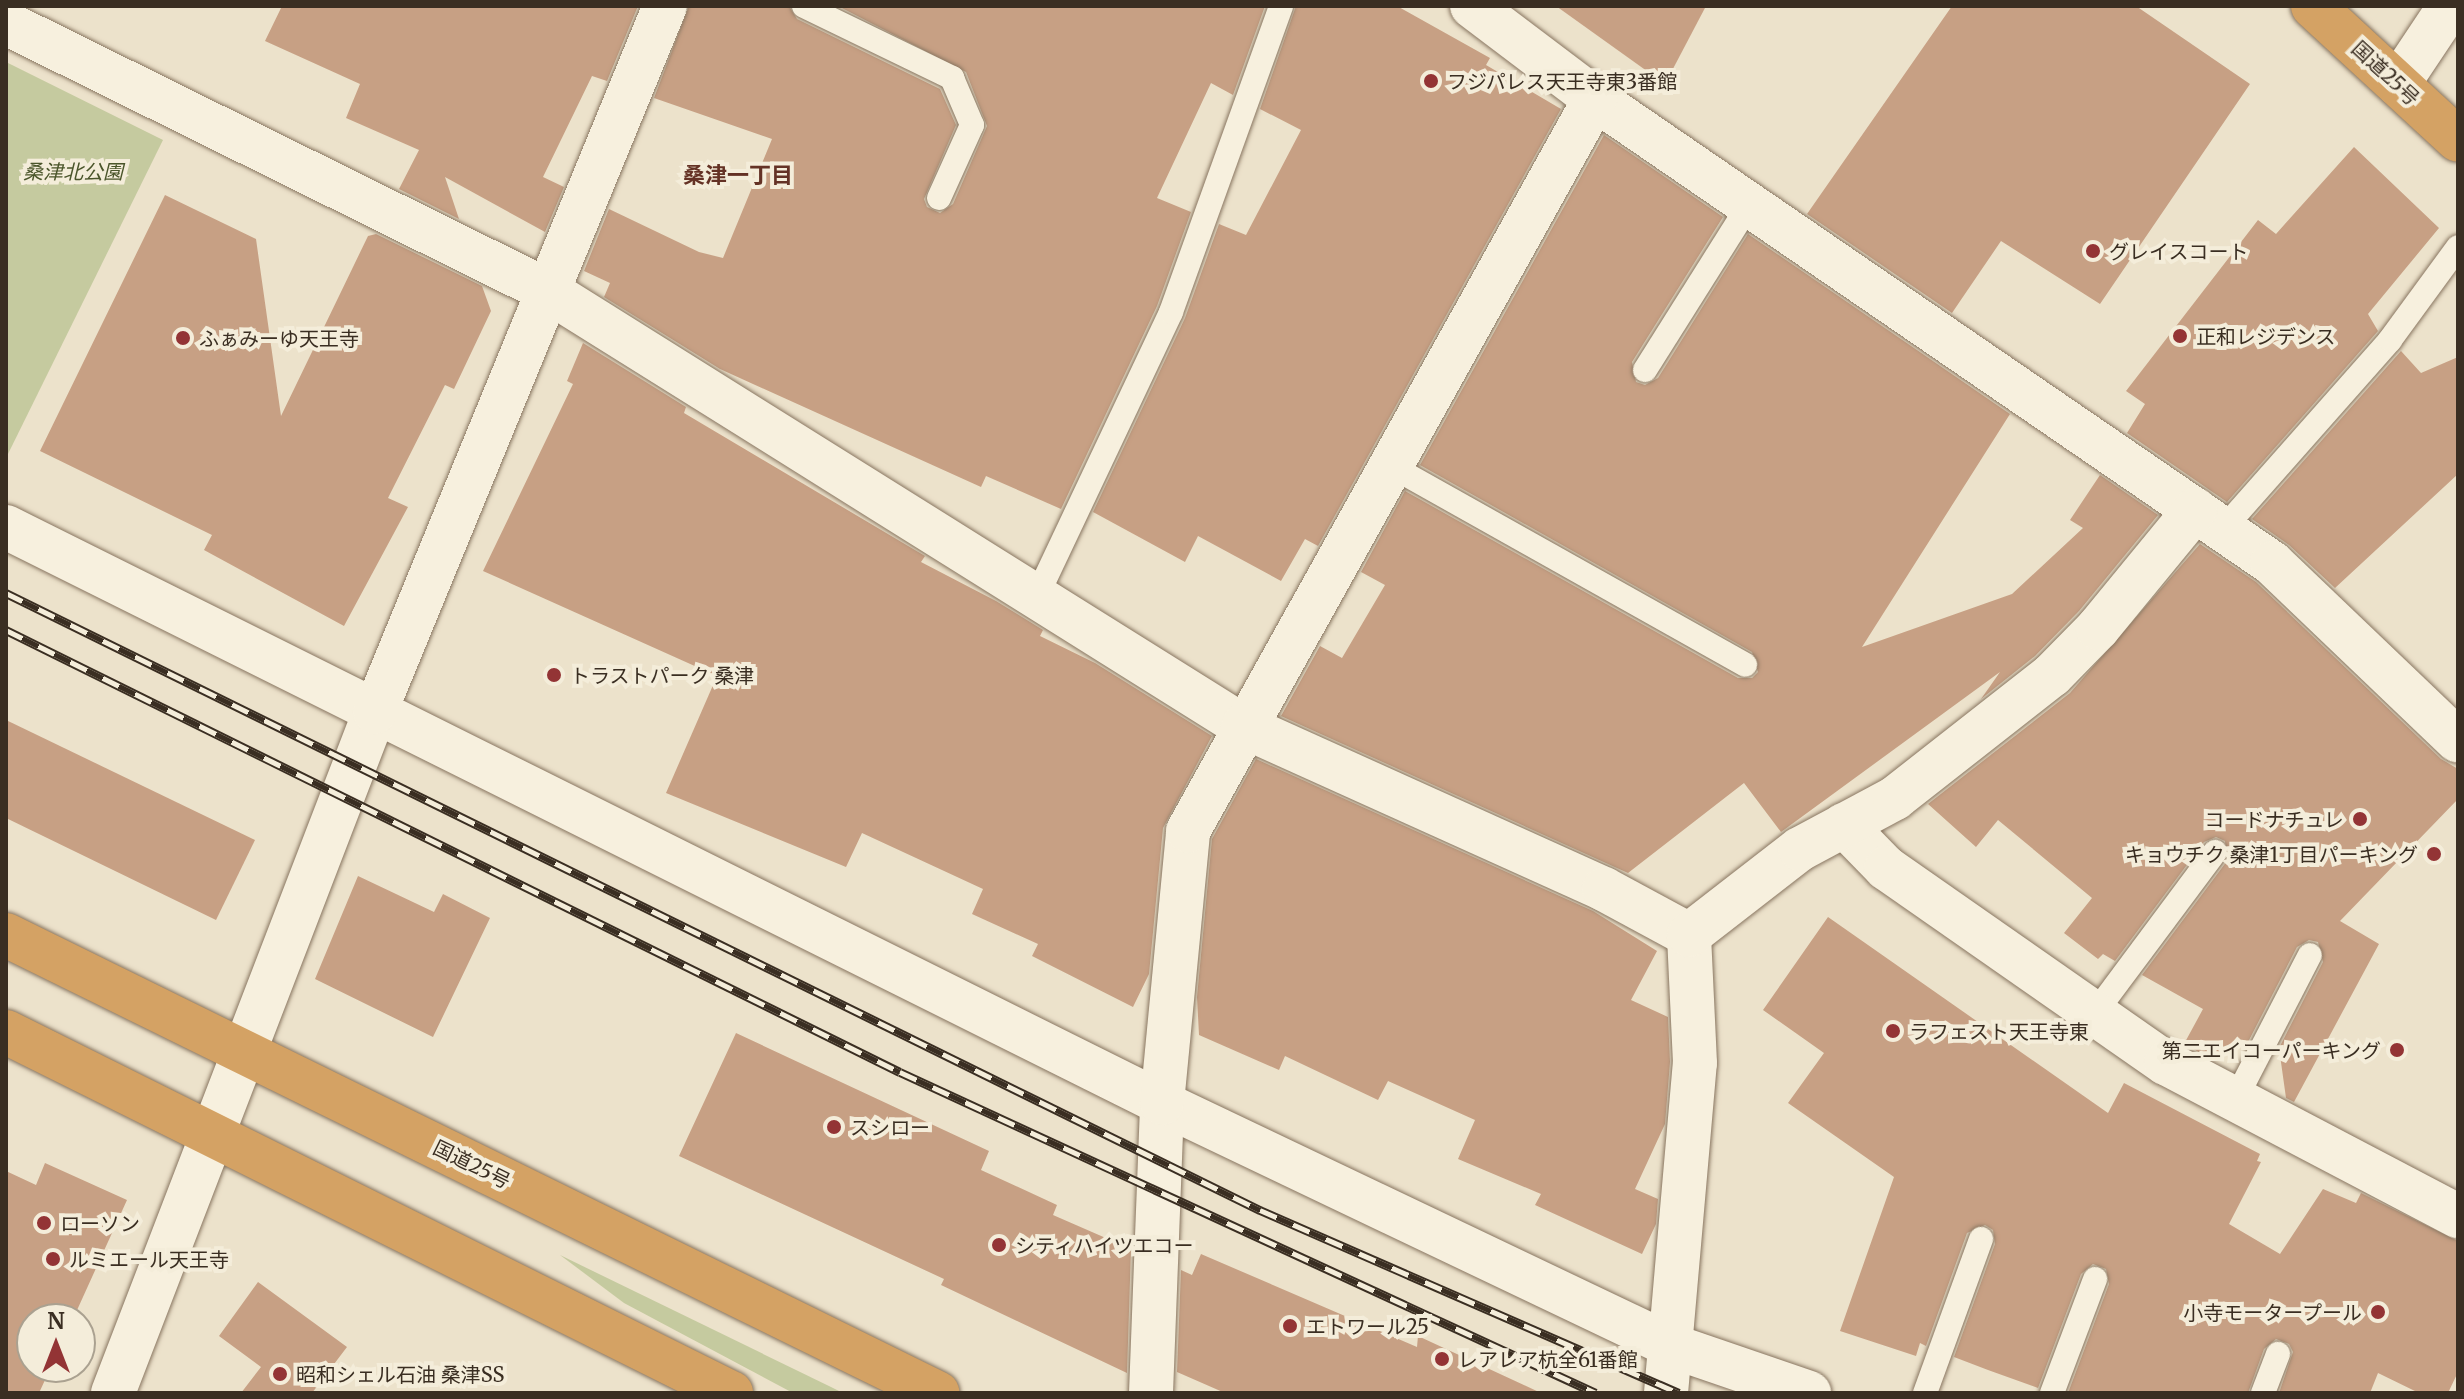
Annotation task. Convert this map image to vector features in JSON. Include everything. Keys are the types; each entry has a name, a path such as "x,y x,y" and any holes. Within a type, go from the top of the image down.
{"highway":[{"name":"国道25号","path":"2313,6 2458,140"},
{"name":"国道25号","path":"6,935 937,1393"},
{"path":"6,1032 211,1131 731,1393"}],"street":[{"path":"113,1393 192,1196 211,1131 375,712 665,6"},
{"path":"1472,6 1595,99 2272,563 2458,741"},
{"path":"2398,84 2450,6"},
{"path":"6,23 548,291 903,511 1035,600 1243,726 1604,889 1689,935"},
{"path":"1151,1393 1162,1103 1188,831 1243,726 1595,99"},
{"path":"1689,935 1800,849 1895,798 2052,675 2209,520"},
{"path":"6,527 1162,1103 1672,1346 1809,1393"},
{"path":"1844,825 1886,868 2166,1063 2458,1216"},
{"path":"1666,1393 1695,1063 1689,935"}],"lane":[{"path":"804,6 952,78 972,125 939,198"},
{"path":"1035,600 1171,312 1281,6"},
{"path":"1645,370 1749,205"},
{"path":"2209,520 2390,340 2458,247"},
{"path":"1391,466 1745,665"},
{"path":"2095,1013 2215,852"},
{"path":"2235,1100 2310,955"},
{"path":"1925,1393 1981,1239"},
{"path":"2052,1393 2095,1279"},
{"path":"2263,1393 2278,1354"}],"green space":[{"name":"桑津北公園","path":"6,62 163,140 6,458"},
{"path":"560,1255 843,1393 793,1393 624,1303"}],"building":[{"path":"282,6 638,6 607,81 592,76 543,177 564,187 545,232 445,177 459,219 399,189 419,150 346,118 360,84 265,41"},
{"path":"689,6 789,6 797,19 940,89 956,125 924,199 927,207 940,213 953,204 987,126 966,72 838,6 1265,6 1233,95 1211,83 1157,198 1191,212 1157,306 1061,509 986,476 981,487 720,369 604,297 610,283 584,271 609,209 699,252 723,258 772,139 654,98"},
{"path":"1296,6 1397,6 1490,58 1486,65 1561,109 1318,546 1305,539 1281,581 1198,536 1185,562 1093,512 1185,318 1219,224 1246,235 1301,130 1260,109"},
{"path":"1556,6 1706,6 1665,84"},
{"path":"1952,6 2136,6 2250,84 2100,304 2001,241 1952,313 1807,214"},
{"path":"1604,135 1723,217 1632,362 1636,382 1645,385 1658,378 1748,234 2010,414 1862,647 2012,594 2083,528 2070,520 2100,475 2158,515 2079,611 2035,656 1981,699 2000,672 1781,832 1744,783 1628,873 1281,716 1320,646 1342,658 1385,585 1361,572 1405,491 1738,678 1752,678 1758,672 1752,652 1420,465"},
{"path":"2354,147 2439,228 2368,314 2378,331 2227,502 2127,433 2145,404 2126,391 2258,220 2276,234"},
{"path":"165,195 256,239 281,416 368,236 376,234 482,286 491,311 454,389 445,385 388,498 408,507 344,626 204,550 212,535 40,451"},
{"path":"583,343 686,407 684,413 925,556 921,562 996,601 1043,630 1040,636 1095,663 1212,736 1163,828 1149,974 1133,1007 1032,956 1038,944 972,914 983,889 862,833 846,867 666,793 717,676 483,571 573,384 567,381"},
{"path":"2401,351 2421,373 2458,357 2458,474 2335,588 2289,545 2252,519"},
{"path":"2200,544 2256,582 2441,759 2458,769 2458,799 2340,921 2379,944 2294,1102 2286,1098 2279,1048 2323,962 2318,942 2309,940 2297,947 2247,1044 2208,1057 2184,1044 2203,1009 2142,975 2227,861 2225,841 2216,837 2204,842 2115,961 2103,954 2098,959 2064,933 2092,898 1998,820 1976,847 1928,804 2070,693"},
{"path":"6,720 255,840 216,920 6,818"},
{"path":"1256,759 1593,911 1657,951 1631,1000 1668,1017 1670,1062 1665,1124 1635,1189 1658,1199 1656,1224 1642,1254 1535,1205 1541,1194 1458,1159 1475,1120 1388,1081 1378,1100 1285,1056 1279,1070 1199,1035 1197,997 1212,839"},
{"path":"358,876 434,912 443,894 490,918 433,1037 315,979"},
{"path":"1828,917 2108,1113 2124,1083 2260,1154 2257,1161 2261,1162 2229,1224 2280,1254 2323,1189 2356,1203 2361,1193 2458,1241 2458,1372 2448,1393 2419,1393 2378,1373 2370,1393 2279,1393 2293,1352 2289,1344 2276,1339 2264,1349 2248,1393 2068,1393 2109,1284 2106,1269 2093,1264 2081,1274 2038,1388 1988,1370 1954,1357 1995,1244 1993,1230 1985,1225 1967,1233 1926,1346 1920,1343 1916,1356 1840,1331 1894,1177 1788,1103 1824,1053 1763,1010"},
{"path":"736,1033 989,1151 981,1170 1057,1205 1053,1215 1131,1249 1127,1373 941,1285 944,1279 679,1156"},
{"name":"ルミエール天王寺","path":"45,1163 127,1200 80,1303 16,1303 16,1383 44,1383 39,1393 6,1393 6,1171 36,1185"},
{"name":"エトワール25","path":"1201,1254 1417,1347 1418,1336 1541,1393 1225,1393 1177,1372 1181,1270 1192,1275"},
{"path":"258,1282 347,1347 312,1393 241,1393 261,1367 219,1336"}],"railway":[{"path":"6,593 1260,1210 1679,1393"},
{"path":"6,630 900,1072 1596,1393"}],"place":[{"name":"フジパレス天王寺東3番館","path":"1431,81"},
{"name":"グレイスコート","path":"2093,251"},
{"name":"正和レジデンス","path":"2180,336"},
{"name":"ふぁみーゆ天王寺","path":"183,338"},
{"name":"トラストパーク 桑津","path":"554,675"},
{"name":"コードナチュレ","path":"2360,819"},
{"name":"キョウチク 桑津1丁目パーキング","path":"2434,854"},
{"name":"ラフェスト天王寺東","path":"1893,1031"},
{"name":"第二エイコーパーキング","path":"2397,1050"},
{"name":"スシロー","path":"834,1127"},
{"name":"ローソン","path":"44,1223"},
{"name":"シティハイツエコー","path":"999,1245"},
{"name":"ルミエール天王寺","path":"53,1259"},
{"name":"小寺モータープール","path":"2378,1312"},
{"name":"エトワール25","path":"1290,1326"},
{"name":"レアレア杭全61番館","path":"1442,1359"},
{"name":"昭和シェル石油 桑津SS","path":"280,1374"}],"district":[{"name":"桑津一丁目","path":"738,176"}]}
